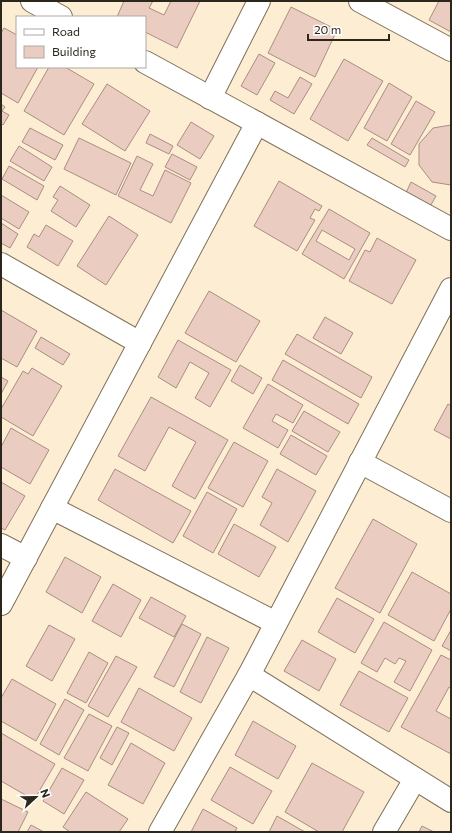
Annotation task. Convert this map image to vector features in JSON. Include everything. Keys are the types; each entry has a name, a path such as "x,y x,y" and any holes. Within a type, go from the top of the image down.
{"street":[{"path":"32,1 59,16"},
{"path":"210,98 259,1"},
{"path":"360,1 451,50"},
{"path":"146,63 451,229"},
{"path":"1,604 257,123"},
{"path":"1,264 140,342"},
{"path":"160,832 249,675 451,289"},
{"path":"360,462 451,511"},
{"path":"52,508 276,622"},
{"path":"1,545 26,558"},
{"path":"249,675 451,801"},
{"path":"384,832 415,778"}],"building":[{"path":"124,1 153,1 149,8 164,15 171,1 200,1 177,48 146,32 146,16 117,16"},
{"path":"439,1 451,1 451,32 429,20"},
{"path":"291,7 337,30 315,77 268,53"},
{"path":"4,28 16,34 16,68 37,68 18,103 1,93 1,33"},
{"path":"259,54 275,63 257,95 241,86"},
{"path":"344,59 383,81 348,141 310,119"},
{"path":"48,68 67,68 94,84 64,135 24,111"},
{"path":"300,77 312,84 294,114 270,100 275,91 288,98"},
{"path":"389,83 412,97 387,141 364,128"},
{"path":"107,84 150,111 125,151 82,124"},
{"path":"416,101 435,112 410,155 391,144"},
{"path":"1,104 5,107 2,111 9,115 3,125 1,123"},
{"path":"191,122 214,136 200,159 177,145"},
{"path":"451,125 451,185 432,182 419,165 419,144 433,128"},
{"path":"30,128 63,145 55,160 22,142"},
{"path":"150,134 173,146 169,154 146,143"},
{"path":"79,138 131,163 116,195 64,169"},
{"path":"372,138 409,160 405,167 367,145"},
{"path":"19,146 52,167 44,181 10,161"},
{"path":"172,154 197,167 190,180 165,167"},
{"path":"137,156 153,164 140,190 153,196 165,170 191,183 171,223 118,196"},
{"path":"9,166 44,186 37,200 2,179"},
{"path":"279,181 322,206 319,211 315,209 310,218 315,220 297,251 254,226"},
{"path":"411,182 436,196 428,210 404,197"},
{"path":"60,186 90,205 76,227 51,211 58,200 53,197"},
{"path":"1,195 29,212 19,229 1,218"},
{"path":"329,209 370,233 344,279 302,254","holes":["322,230 355,249 349,260 316,241"]},
{"path":"109,216 138,235 106,285 77,266"},
{"path":"1,223 18,234 10,248 1,243"},
{"path":"46,225 73,241 58,266 27,247 34,234 39,237"},
{"path":"377,238 416,260 392,304 349,281 365,250 370,252"},
{"path":"209,291 260,321 236,362 185,333"},
{"path":"1,310 37,331 17,367 1,358"},
{"path":"325,317 353,333 341,354 313,338"},
{"path":"297,334 372,377 361,398 285,354"},
{"path":"41,337 70,354 63,365 35,348"},
{"path":"178,340 231,370 210,407 195,398 209,373 190,362 176,388 158,377"},
{"path":"283,360 359,404 348,424 272,380"},
{"path":"240,365 262,378 253,394 231,381"},
{"path":"32,368 62,386 33,436 1,417 1,409 23,371 28,374"},
{"path":"1,377 8,381 1,394"},
{"path":"268,384 303,405 293,423 276,414 272,421 288,430 278,448 243,428"},
{"path":"151,397 228,440 195,499 172,486 196,442 169,427 145,471 118,456"},
{"path":"448,404 451,406 451,439 434,430"},
{"path":"304,411 340,432 328,452 292,431"},
{"path":"11,428 49,450 30,484 1,467 1,447"},
{"path":"291,435 327,456 316,475 280,454"},
{"path":"234,442 268,461 243,507 208,488"},
{"path":"115,469 191,511 173,543 98,500"},
{"path":"277,469 316,491 288,542 260,525 272,503 262,497"},
{"path":"1,482 25,496 5,530 1,528"},
{"path":"207,492 237,509 213,553 183,536"},
{"path":"373,519 417,544 380,613 335,588"},
{"path":"234,524 276,547 259,577 218,554"},
{"path":"65,557 101,577 82,613 46,592"},
{"path":"412,572 451,594 451,609 434,641 388,615"},
{"path":"113,584 141,600 121,637 92,621"},
{"path":"151,597 186,616 174,637 139,618"},
{"path":"337,598 374,619 355,653 318,632"},
{"path":"384,622 432,650 410,691 394,682 406,661 399,658 395,664 385,658 377,672 361,663"},
{"path":"182,624 201,634 174,687 154,677"},
{"path":"49,625 75,639 52,681 26,666"},
{"path":"451,630 451,651 442,646"},
{"path":"207,637 229,648 201,703 180,692"},
{"path":"302,640 336,659 319,691 284,671"},
{"path":"89,652 108,663 86,703 67,693"},
{"path":"441,655 451,660 451,688 449,687 436,711 451,719 451,754 401,727"},
{"path":"116,656 137,667 108,717 88,706"},
{"path":"359,671 408,698 389,732 340,705"},
{"path":"12,679 56,704 36,741 1,721 1,698"},
{"path":"139,688 192,718 174,751 121,722"},
{"path":"65,699 84,710 59,755 40,744"},
{"path":"89,714 112,726 88,771 64,758"},
{"path":"253,721 296,746 278,779 235,755"},
{"path":"117,727 129,733 112,765 100,758"},
{"path":"1,733 55,764 34,800 1,781"},
{"path":"131,743 165,763 143,804 108,785"},
{"path":"312,763 364,792 342,832 319,832 285,812"},
{"path":"230,767 272,791 253,824 211,800"},
{"path":"62,768 84,780 64,814 43,801"},
{"path":"86,792 128,819 119,832 70,832 63,827"},
{"path":"1,799 28,812 18,832 1,832"},
{"path":"203,809 237,828 235,832 191,832"},
{"path":"277,816 305,832 269,832"},
{"path":"31,825 44,832 27,832"},
{"path":"422,826 434,832 419,832"}]}
